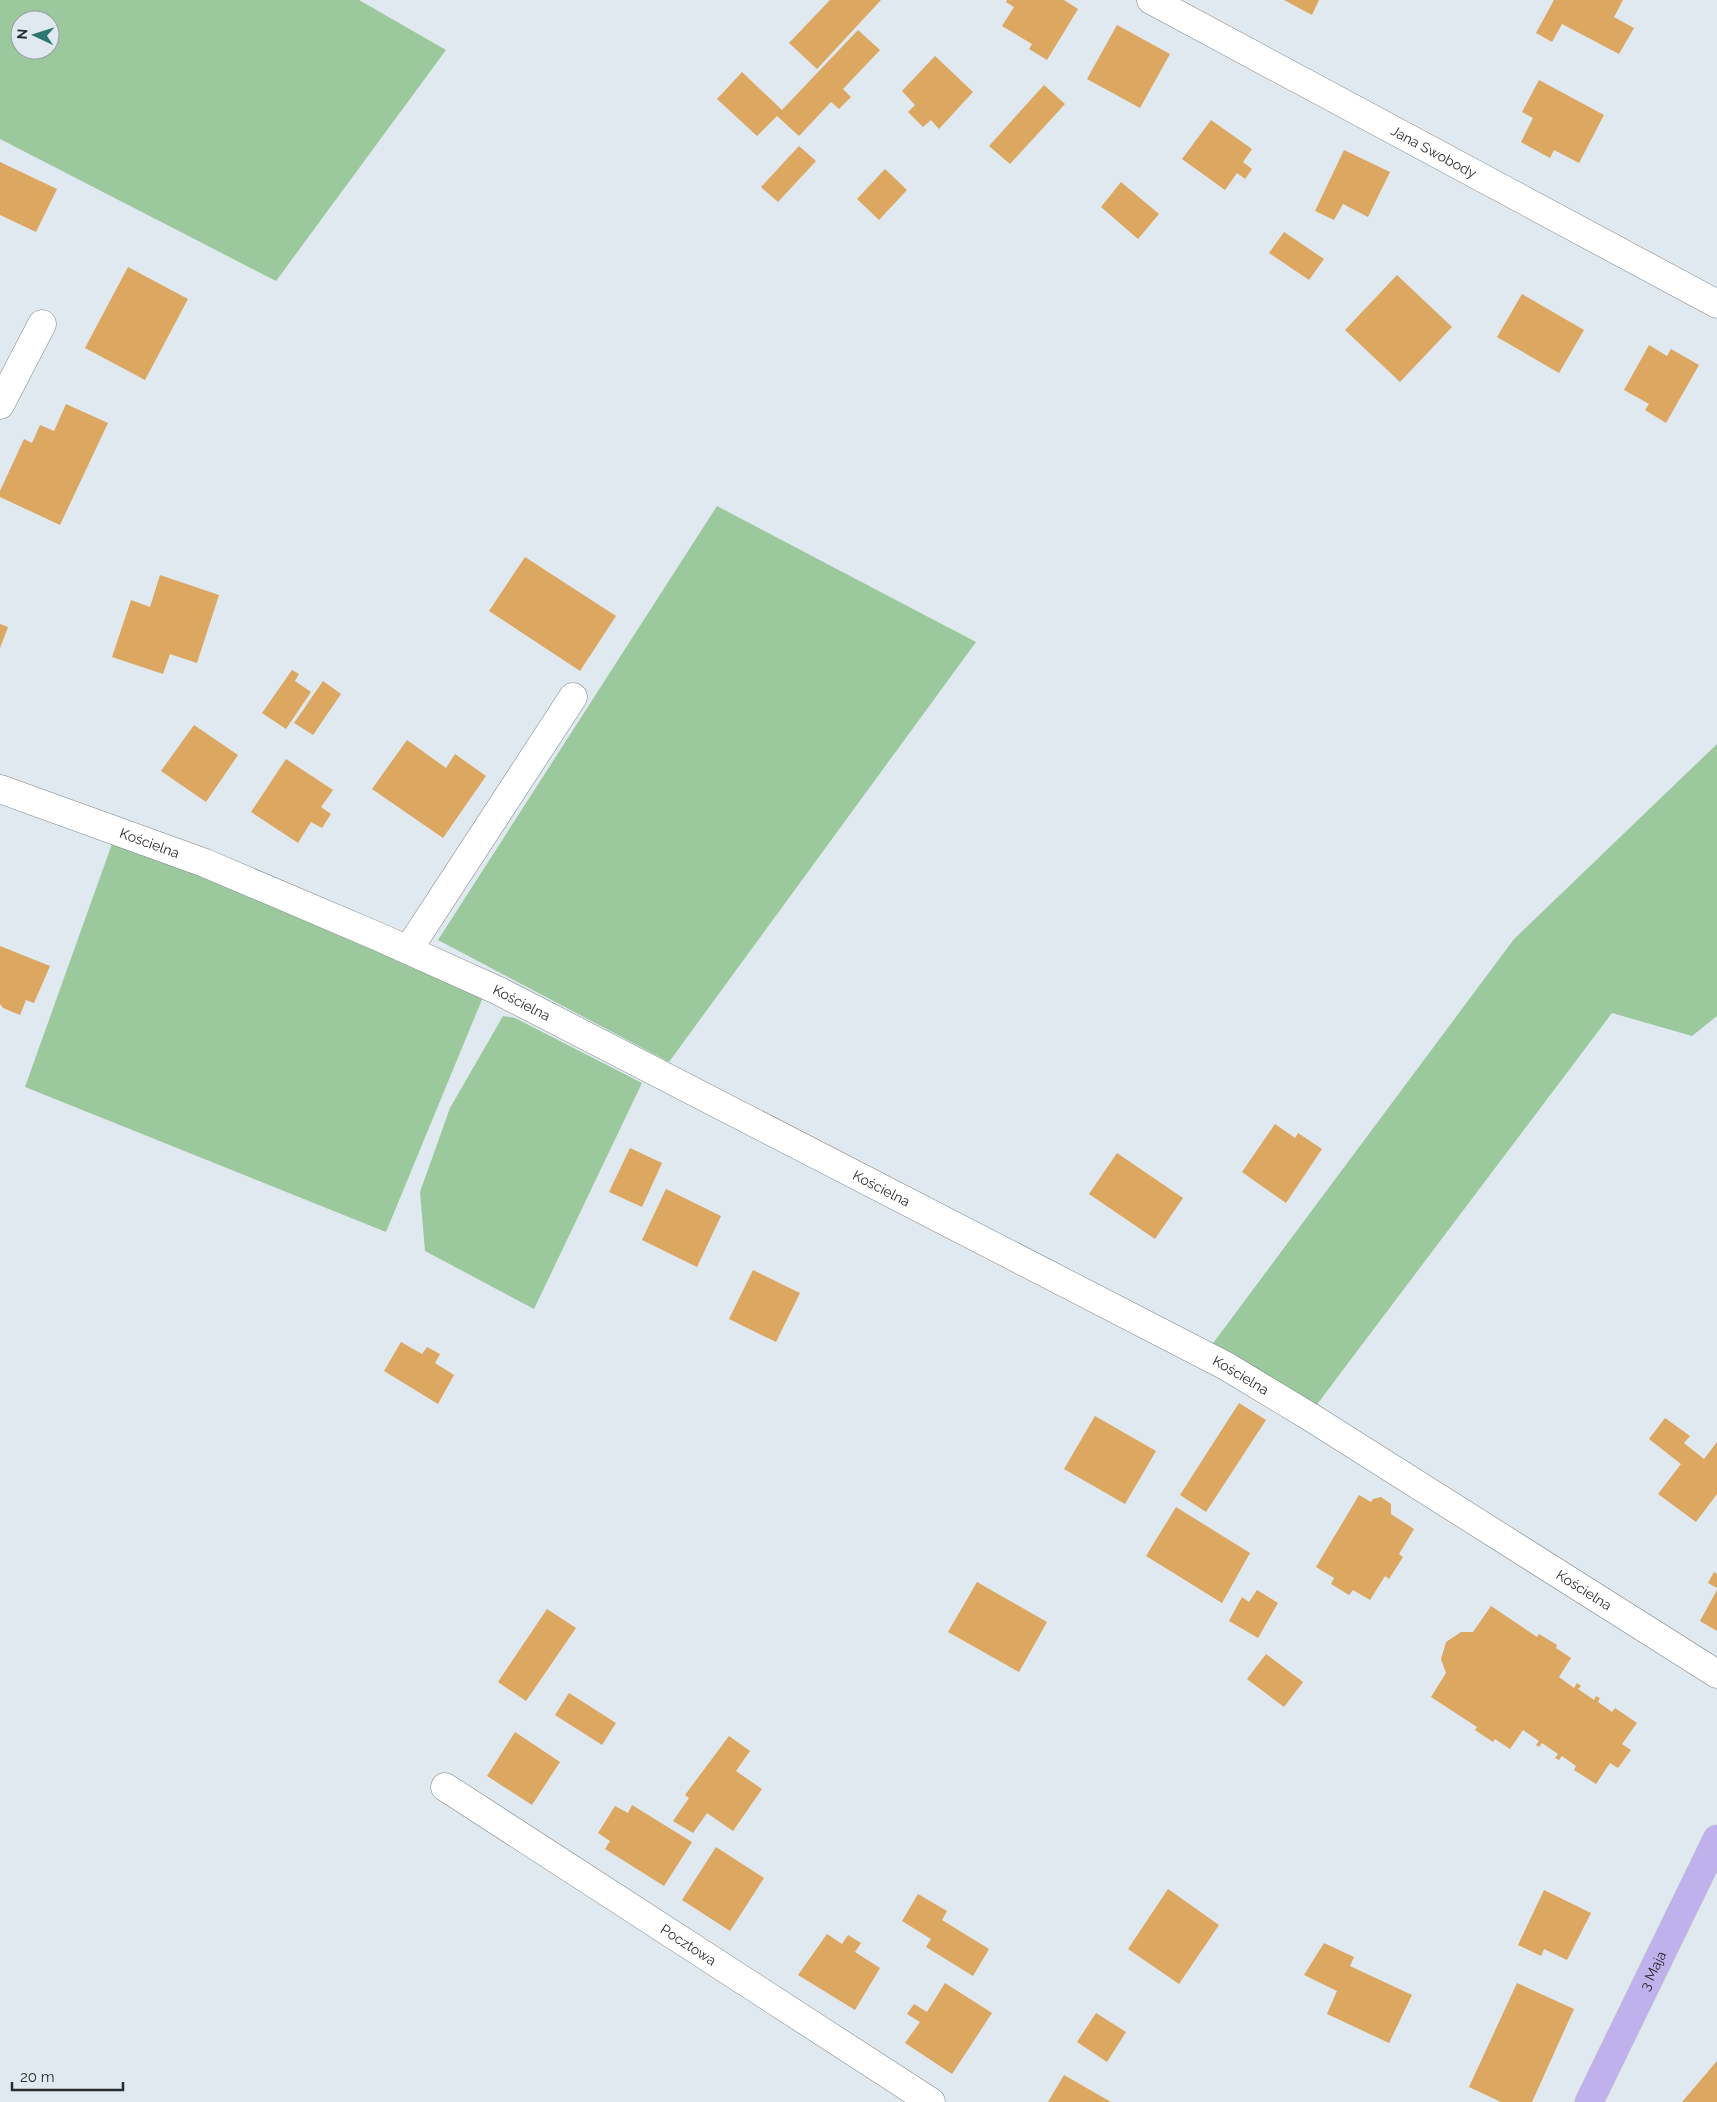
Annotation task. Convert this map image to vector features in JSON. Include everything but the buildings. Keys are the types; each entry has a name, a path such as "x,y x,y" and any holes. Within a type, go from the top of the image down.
{"main road":[{"name":"3 Maja","path":"1588,2102 1717,1838"}],"street":[{"name":"Jana Swobody","path":"1151,0 1717,304"},
{"path":"0,405 42,324"},
{"path":"408,950 573,697"},
{"name":"Kościelna","path":"0,790 205,864 408,950 536,1010 1226,1366 1371,1454 1717,1674"},
{"name":"Pocztowa","path":"445,1787 931,2102"}],"green space":[{"path":"0,0 359,0 446,50 276,281 0,139"},
{"path":"717,506 976,642 669,1062 438,940"},
{"path":"1717,744 1717,1016 1692,1036 1612,1013 1312,1411 1208,1350 1514,939"},
{"path":"113,841 358,940 483,997 386,1232 25,1087"},
{"path":"503,1016 515,1018 642,1083 534,1309 425,1251 420,1192 450,1108"}]}
